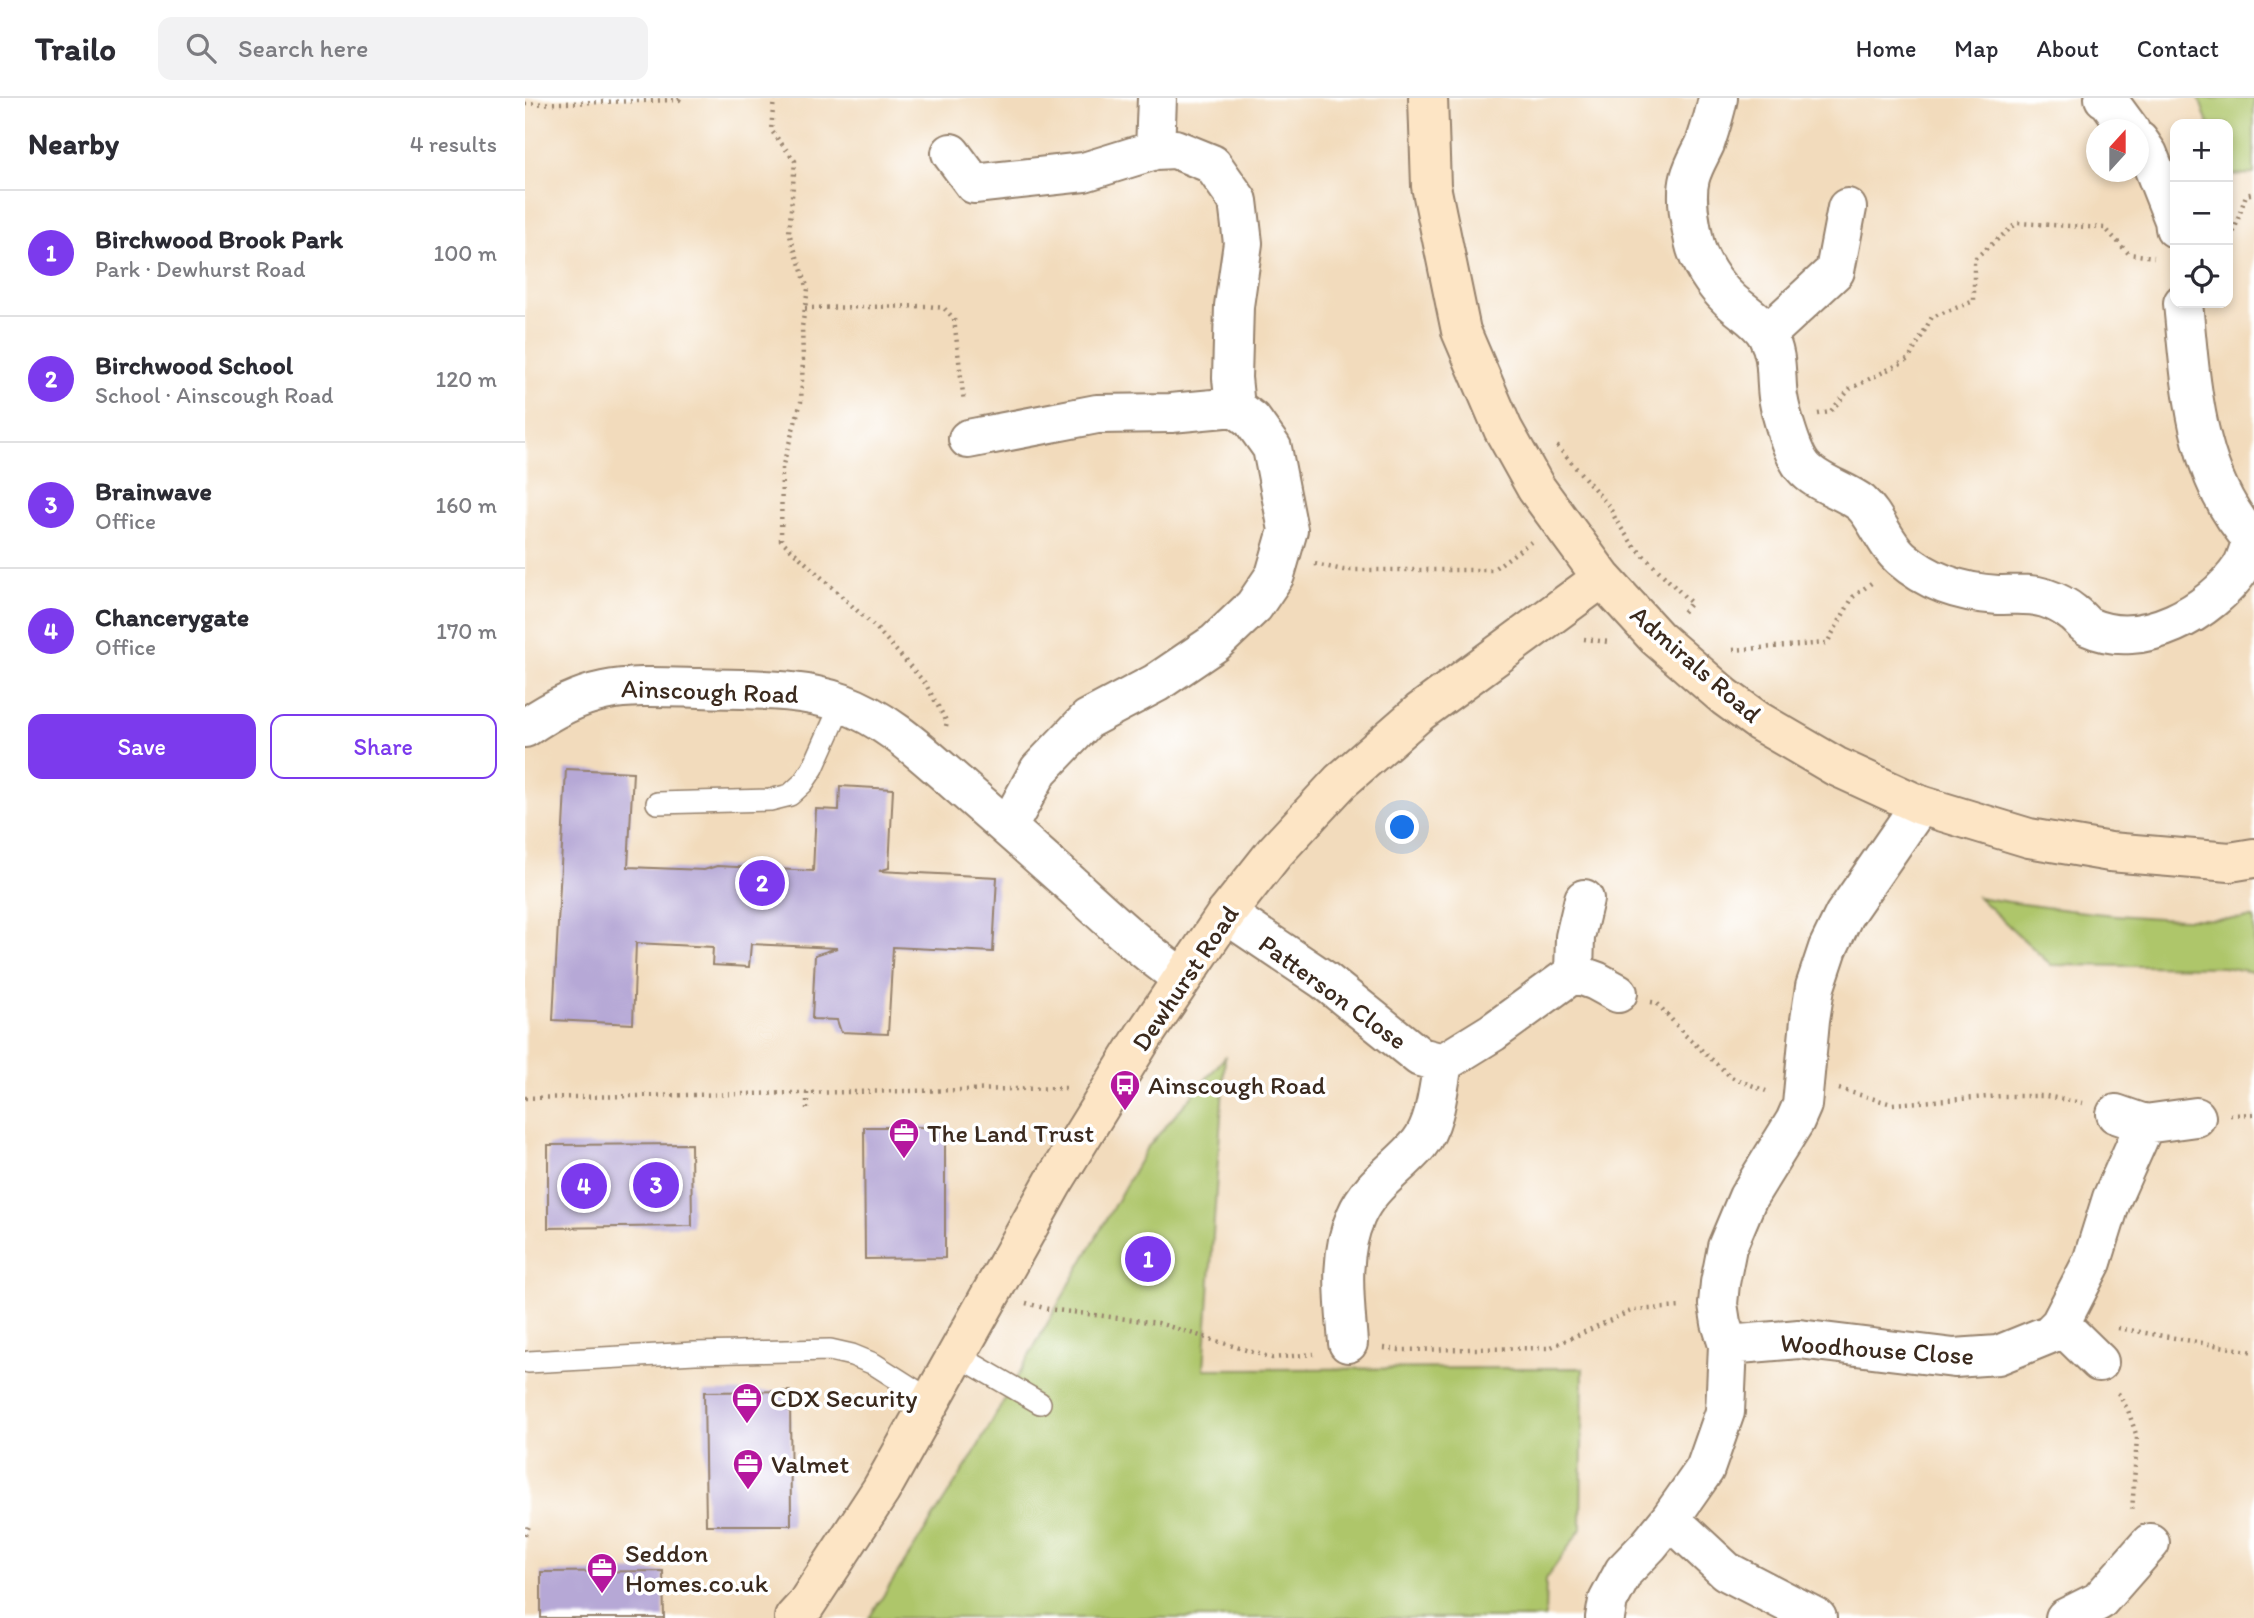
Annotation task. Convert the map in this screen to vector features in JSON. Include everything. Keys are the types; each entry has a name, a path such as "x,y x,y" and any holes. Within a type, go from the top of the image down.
{"street":[{"path":"1155,150 1157,98"},
{"name":"Admirals Road","path":"1428,98 1431,186 1461,331 1503,429 1536,488 1602,578 1657,638 1725,697 1758,721 1835,766 1920,805 2029,838 2110,852 2230,862 2254,858"},
{"path":"1718,98 1705,143 1690,179 1688,206 1694,244 1712,279 1766,334 1777,360 1778,395 1784,420 1803,467 1863,505 1891,549 1935,580 1966,592 2024,594 2047,599 2073,612 2088,626 2110,633 2136,633 2165,628 2197,611 2226,586 2242,566 2253,540 2234,518 2208,465 2194,397 2184,308"},
{"path":"2104,98 2121,119"},
{"path":"951,153 974,184 1084,172 1155,150 1175,149 1212,164 1238,201 1243,243 1234,306 1232,378 1235,407"},
{"path":"2149,157 2174,220 2169,244"},
{"path":"1766,334 1835,271 1847,208"},
{"path":"968,439 1097,414 1171,413 1235,407 1252,420 1272,448 1288,530 1275,575 1254,606 1215,643 1156,683 1088,719 1039,770 1008,827"},
{"name":"Dewhurst Road","path":"794,1618 805,1606 881,1490 1053,1183 1182,978 1226,914 1275,852 1341,781 1420,712 1602,578"},
{"name":"Ainscough Road","path":"525,728 549,711 580,696 606,689 635,686 789,691 817,695 842,703 887,725 1008,827 1134,943 1182,978"},
{"path":"1605,1618 1608,1601 1624,1571 1670,1519 1705,1469 1725,1412 1728,1345 1718,1304 1727,1247 1748,1197 1802,1105 1815,987 1828,948 1844,915 1920,805"},
{"path":"1574,973 1575,937 1584,899"},
{"name":"Patterson Close","path":"1226,914 1324,980 1420,1057 1443,1063"},
{"path":"1574,973 1618,993"},
{"path":"1348,1343 1343,1282 1347,1246 1355,1218 1365,1198 1420,1143 1430,1125 1443,1063 1493,1032 1574,973"},
{"path":"2099,1362 2060,1324 2092,1262 2112,1198 2131,1119 2196,1117"},
{"name":"Woodhouse Close","path":"1728,1345 1799,1339 1954,1358 1998,1355 2050,1334 2060,1324"},
{"path":"1670,1519 1726,1571 1818,1618"},
{"path":"2065,1618 2105,1610 2150,1543"}],"lane":[{"path":"657,803 770,800 790,795 803,783 813,768 842,703"},
{"path":"528,1362 695,1353 830,1350 874,1364 932,1401"},
{"path":"957,1355 1040,1403"}],"path":[{"path":"525,104 680,98"},
{"path":"774,98 771,130 795,161 789,233 808,289 802,327 800,402 782,468 781,540 877,629 925,683 947,722 937,766"},
{"path":"2233,234 2246,195 2254,194"},
{"path":"1784,420 1830,412 1850,389 1909,359 1932,317 1974,302 1974,259 2017,223 2105,228 2129,254 2169,244"},
{"path":"805,308 944,308 954,319 968,439"},
{"path":"1555,443 1609,506 1633,545 1691,603"},
{"path":"1280,557 1343,569 1492,570 1532,541 1540,549"},
{"path":"1733,650 1828,643 1853,597 1901,558"},
{"path":"1578,639 1613,643"},
{"path":"1618,993 1657,1003 1685,1035 1731,1077 1771,1093"},
{"path":"1828,1085 1892,1104 2002,1096 2046,1096 2078,1101 2131,1119"},
{"path":"525,1098 1112,1088"},
{"path":"807,1093 807,1113"},
{"path":"2114,1327 2254,1352"},
{"path":"2099,1362 2128,1410 2137,1437 2131,1522 2150,1543"},
{"path":"525,1535 530,1524"}],"green space":[{"path":"2199,98 2254,98 2254,174 2233,175 2233,119 2206,119"},
{"path":"1978,897 2150,918 2254,918 2254,972 2223,967 2051,965"},
{"path":"1225,1057 1204,1369 1583,1368 1581,1529 1546,1579 1545,1618 869,1618 972,1457 1146,1149"}],"building":[{"path":"566,769 633,772 628,867 704,870 717,866 813,871 816,809 839,810 840,786 893,789 889,868 879,871 997,877 993,952 893,947 888,1034 841,1032 837,1020 812,1019 815,955 837,948 751,944 749,967 712,965 713,947 636,943 633,1024 553,1020"},
{"path":"864,1127 945,1127 945,1258 865,1259"},
{"path":"691,1144 692,1226 548,1228 548,1145"},
{"path":"790,1391 791,1525 706,1525 704,1392"},
{"name":"Seddon Homes.co.uk","path":"663,1571 664,1618 541,1618 541,1572"}],"place":[{"name":"Birchwood School","path":"762,883"},
{"name":"Ainscough Road","path":"1125,1112"},
{"name":"The Land Trust","path":"904,1160"},
{"name":"Brainwave","path":"656,1185"},
{"name":"Chancerygate","path":"584,1186"},
{"name":"Birchwood Brook Park","path":"1148,1259"},
{"name":"CDX Security","path":"747,1425"},
{"name":"Valmet","path":"748,1491"},
{"name":"Seddon Homes.co.uk","path":"602,1595"}]}
